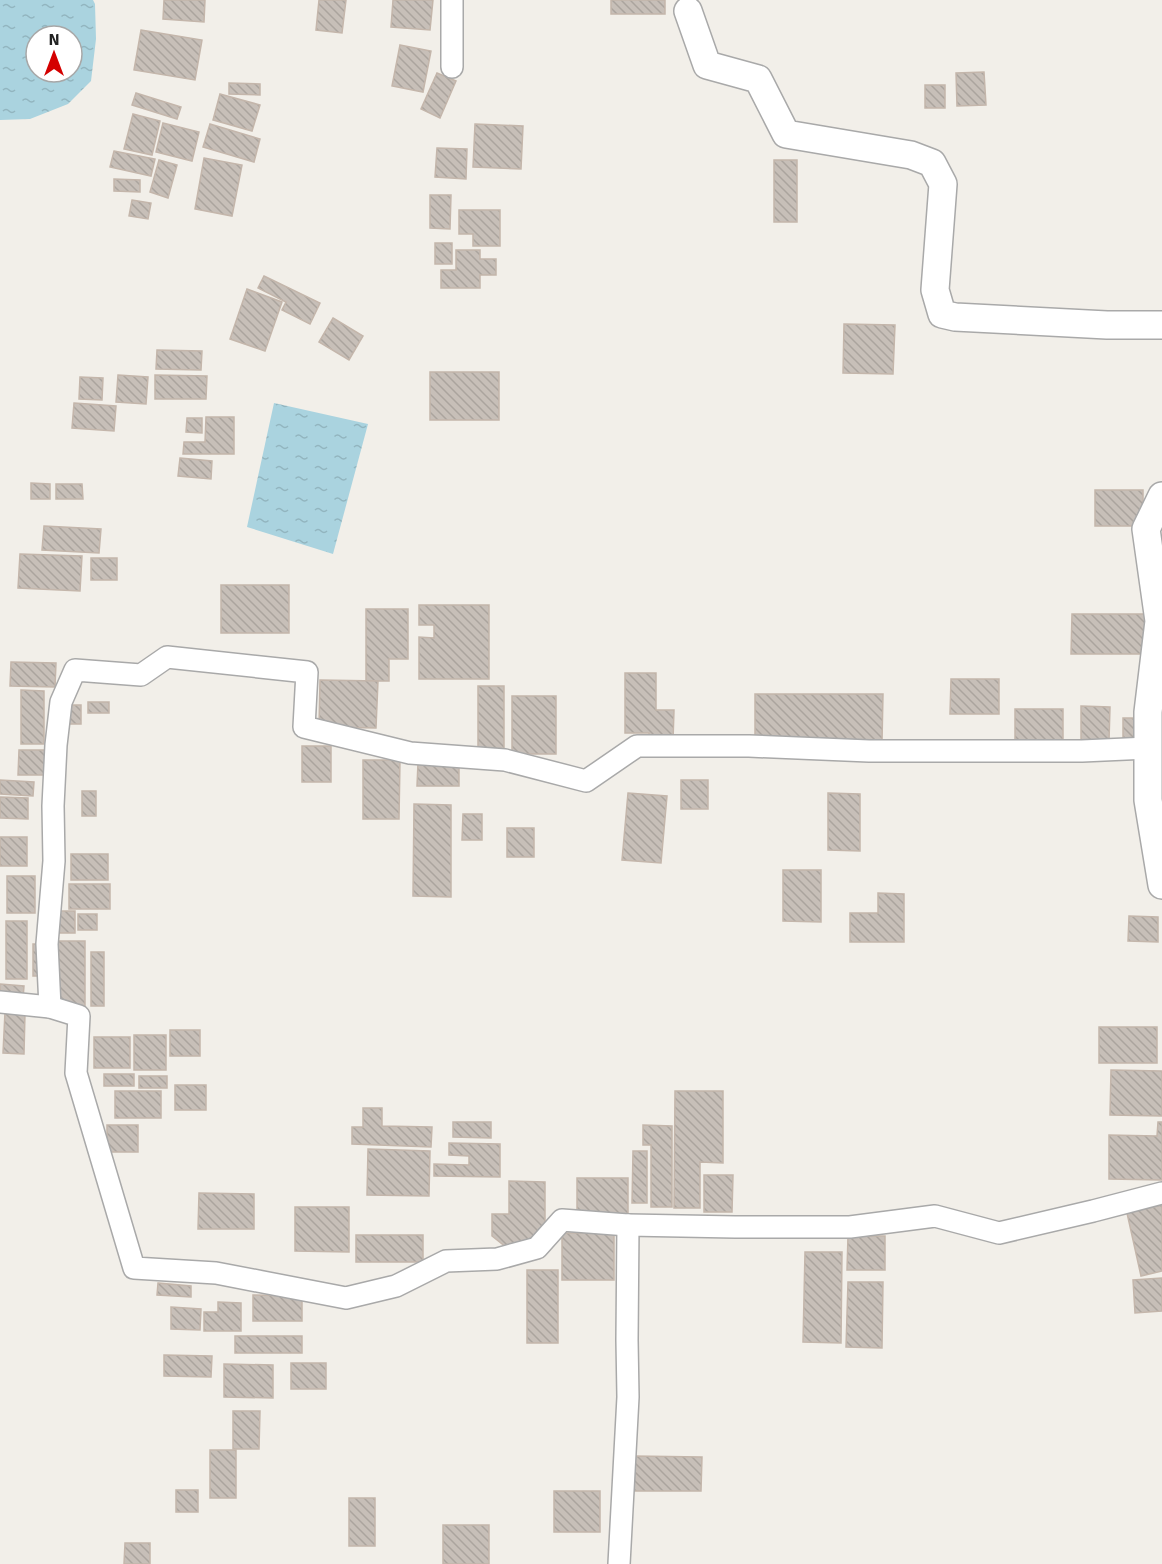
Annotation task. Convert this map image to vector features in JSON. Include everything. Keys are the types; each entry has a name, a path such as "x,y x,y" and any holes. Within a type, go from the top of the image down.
{"street":[{"path":"452,0 452,67"},
{"path":"688,5 707,65 758,79 786,134 911,156 932,163 943,184 935,290 942,314 955,317 1107,325 1162,325"},
{"path":"1162,496 1146,529 1159,621 1148,712 1148,800 1162,885"},
{"path":"50,1007 47,944 54,861 53,806 56,745 61,702 75,670 141,675 167,657 307,672 304,728 410,753 505,760 586,781 637,746 748,746 869,751 1082,751 1148,748"},
{"path":"0,1002 50,1007 79,1016 76,1073 134,1268 216,1273 346,1298 396,1286 446,1261 497,1259 537,1248 562,1220 628,1225 850,1227 935,1216 999,1233 1162,1193"},
{"path":"619,1564 628,1397 628,1225"}],"water":[{"path":"0,0 93,0 96,39 91,81 68,104 30,119 0,120"},
{"path":"274,403 368,424 333,554 247,527"}],"building":[{"path":"164,0 205,0 204,22 163,19"},
{"path":"319,0 346,0 342,33 316,30"},
{"path":"393,0 433,0 430,30 391,27"},
{"path":"611,0 665,0 665,14 611,14"},
{"path":"141,30 202,40 195,80 134,70"},
{"path":"400,45 431,51 423,92 392,86"},
{"path":"984,72 986,105 957,106 956,73"},
{"path":"437,73 456,81 440,118 421,109"},
{"path":"229,83 260,84 260,95 229,94"},
{"path":"925,85 945,85 945,108 925,108"},
{"path":"136,93 181,107 177,119 132,105"},
{"path":"220,94 260,105 252,131 213,120"},
{"path":"133,114 160,121 152,155 124,149"},
{"path":"163,123 199,132 192,161 156,152"},
{"path":"210,124 260,139 254,162 203,147"},
{"path":"475,124 523,126 521,169 473,167"},
{"path":"437,148 467,149 466,179 435,177"},
{"path":"114,151 155,159 151,176 110,167"},
{"path":"204,158 242,165 232,216 195,209"},
{"path":"159,160 177,165 168,198 150,192"},
{"path":"774,160 797,160 797,222 774,222"},
{"path":"114,179 140,180 140,192 114,191"},
{"path":"430,195 451,195 450,229 430,228"},
{"path":"132,200 151,203 148,219 129,216"},
{"path":"459,210 500,210 500,246 473,246 473,234 459,234"},
{"path":"435,243 452,243 452,264 435,264"},
{"path":"456,250 480,250 480,259 496,259 496,275 480,275 480,288 441,288 441,270 456,270"},
{"path":"264,276 320,303 310,324 282,310 286,302 258,288"},
{"path":"247,289 282,302 265,351 230,339"},
{"path":"333,318 363,336 349,360 319,342"},
{"path":"844,324 895,325 893,374 843,373"},
{"path":"157,350 202,351 201,370 156,369"},
{"path":"430,372 499,372 499,420 430,420"},
{"path":"118,375 148,377 146,404 116,402"},
{"path":"155,375 207,376 206,399 155,399"},
{"path":"80,377 103,378 102,400 79,399"},
{"path":"74,403 116,406 114,431 72,428"},
{"path":"206,417 234,417 234,454 183,454 184,442 205,442"},
{"path":"187,418 202,418 202,433 186,432"},
{"path":"180,458 212,461 211,479 178,476"},
{"path":"31,483 50,484 50,499 31,499"},
{"path":"56,484 82,484 83,499 56,499"},
{"path":"1095,490 1143,490 1143,526 1095,526"},
{"path":"44,526 101,529 99,553 42,550"},
{"path":"20,554 82,556 80,591 18,588"},
{"path":"91,558 117,558 117,580 91,580"},
{"path":"221,585 289,585 289,633 221,633"},
{"path":"419,605 489,605 489,679 419,679 419,637 434,638 434,625 419,625"},
{"path":"366,609 408,609 408,659 389,659 389,681 366,681"},
{"path":"1072,614 1145,614 1145,654 1071,654"},
{"path":"11,662 56,663 55,687 10,686"},
{"path":"625,673 656,673 656,710 674,710 673,741 649,741 649,733 625,733"},
{"path":"951,679 999,679 999,714 950,714"},
{"path":"320,680 378,681 376,728 319,727"},
{"path":"478,686 504,686 504,749 478,748"},
{"path":"21,690 44,691 44,744 21,744"},
{"path":"755,694 883,694 882,742 755,741"},
{"path":"512,696 556,696 556,754 512,754"},
{"path":"88,702 109,702 109,713 88,713"},
{"path":"65,705 81,705 81,724 65,724"},
{"path":"1081,706 1110,707 1109,741 1081,741"},
{"path":"1015,709 1063,709 1063,745 1015,745"},
{"path":"1123,718 1142,718 1142,744 1123,744"},
{"path":"302,746 331,746 331,782 302,782"},
{"path":"19,750 45,750 45,775 18,775"},
{"path":"363,760 400,760 399,819 363,819"},
{"path":"418,763 459,764 459,786 417,786"},
{"path":"0,780 34,782 33,796 0,794"},
{"path":"681,780 708,780 708,809 681,809"},
{"path":"82,791 96,791 96,816 82,816"},
{"path":"628,793 667,796 661,863 622,860"},
{"path":"828,793 860,794 860,851 828,850"},
{"path":"0,797 28,798 28,819 0,818"},
{"path":"414,804 451,805 451,897 413,896"},
{"path":"463,814 482,814 482,840 462,840"},
{"path":"507,828 534,828 534,857 507,857"},
{"path":"0,837 27,837 27,866 0,866"},
{"path":"71,854 108,854 108,880 71,880"},
{"path":"783,870 821,870 821,922 783,921"},
{"path":"7,876 35,876 35,913 7,913"},
{"path":"69,884 110,884 110,909 69,909"},
{"path":"878,893 904,894 904,942 850,942 850,913 878,913"},
{"path":"57,911 75,911 75,933 57,933"},
{"path":"78,914 97,914 97,930 78,930"},
{"path":"1129,916 1158,917 1158,942 1128,941"},
{"path":"6,921 27,921 27,979 6,979"},
{"path":"53,941 85,941 85,1006 53,1006"},
{"path":"33,944 43,944 43,976 33,976"},
{"path":"91,952 104,952 104,1006 91,1006"},
{"path":"0,984 24,986 23,999 0,997"},
{"path":"5,1012 25,1013 24,1054 3,1053"},
{"path":"1099,1027 1157,1027 1157,1063 1099,1063"},
{"path":"170,1030 200,1030 200,1056 170,1056"},
{"path":"134,1035 166,1035 166,1070 134,1070"},
{"path":"94,1037 130,1037 130,1068 94,1068"},
{"path":"1111,1070 1162,1071 1162,1116 1110,1115"},
{"path":"104,1074 134,1074 134,1086 104,1086"},
{"path":"139,1076 167,1076 167,1088 139,1088"},
{"path":"175,1085 206,1085 206,1110 175,1110"},
{"path":"115,1091 161,1091 161,1118 115,1118"},
{"path":"675,1091 723,1091 723,1163 700,1162 700,1208 674,1208"},
{"path":"363,1108 382,1108 382,1126 432,1127 431,1147 352,1144 352,1127 363,1127"},
{"path":"453,1122 491,1122 491,1138 453,1137"},
{"path":"1158,1122 1162,1122 1162,1180 1109,1179 1109,1135 1157,1136"},
{"path":"107,1125 138,1125 138,1152 107,1152"},
{"path":"643,1125 672,1126 672,1207 651,1207 651,1145 643,1145"},
{"path":"449,1143 500,1144 500,1177 434,1176 434,1164 469,1165 469,1156 449,1155"},
{"path":"368,1149 430,1151 429,1196 367,1195"},
{"path":"633,1151 647,1151 647,1203 632,1203"},
{"path":"704,1175 733,1175 732,1212 704,1212"},
{"path":"577,1178 628,1178 628,1217 577,1217"},
{"path":"509,1181 545,1182 545,1236 512,1252 492,1236 492,1214 509,1214"},
{"path":"199,1193 254,1194 254,1229 198,1229"},
{"path":"1162,1205 1162,1271 1141,1276 1127,1213"},
{"path":"295,1207 349,1207 349,1252 295,1251"},
{"path":"562,1233 614,1233 614,1280 562,1280"},
{"path":"356,1235 423,1235 423,1262 356,1262"},
{"path":"848,1236 885,1236 885,1270 847,1270"},
{"path":"805,1252 842,1252 841,1343 803,1342"},
{"path":"527,1270 558,1270 558,1343 527,1343"},
{"path":"1162,1278 1162,1311 1135,1313 1133,1280"},
{"path":"848,1282 883,1282 882,1348 846,1347"},
{"path":"158,1283 191,1286 191,1297 157,1295"},
{"path":"253,1295 302,1296 302,1321 253,1321"},
{"path":"218,1302 241,1303 241,1331 204,1331 204,1312 218,1312"},
{"path":"171,1307 201,1309 200,1330 171,1329"},
{"path":"235,1336 302,1336 302,1353 235,1353"},
{"path":"164,1355 212,1356 211,1377 164,1376"},
{"path":"291,1363 326,1363 326,1389 291,1389"},
{"path":"224,1364 273,1365 273,1398 224,1397"},
{"path":"233,1411 260,1411 259,1449 233,1449"},
{"path":"210,1450 236,1450 236,1498 210,1498"},
{"path":"633,1456 702,1457 701,1491 632,1491"},
{"path":"176,1490 198,1490 198,1512 176,1512"},
{"path":"554,1491 600,1491 600,1532 554,1532"},
{"path":"349,1498 375,1498 375,1546 349,1546"},
{"path":"443,1525 489,1525 489,1564 443,1564"},
{"path":"125,1543 150,1543 150,1564 124,1564"}]}
